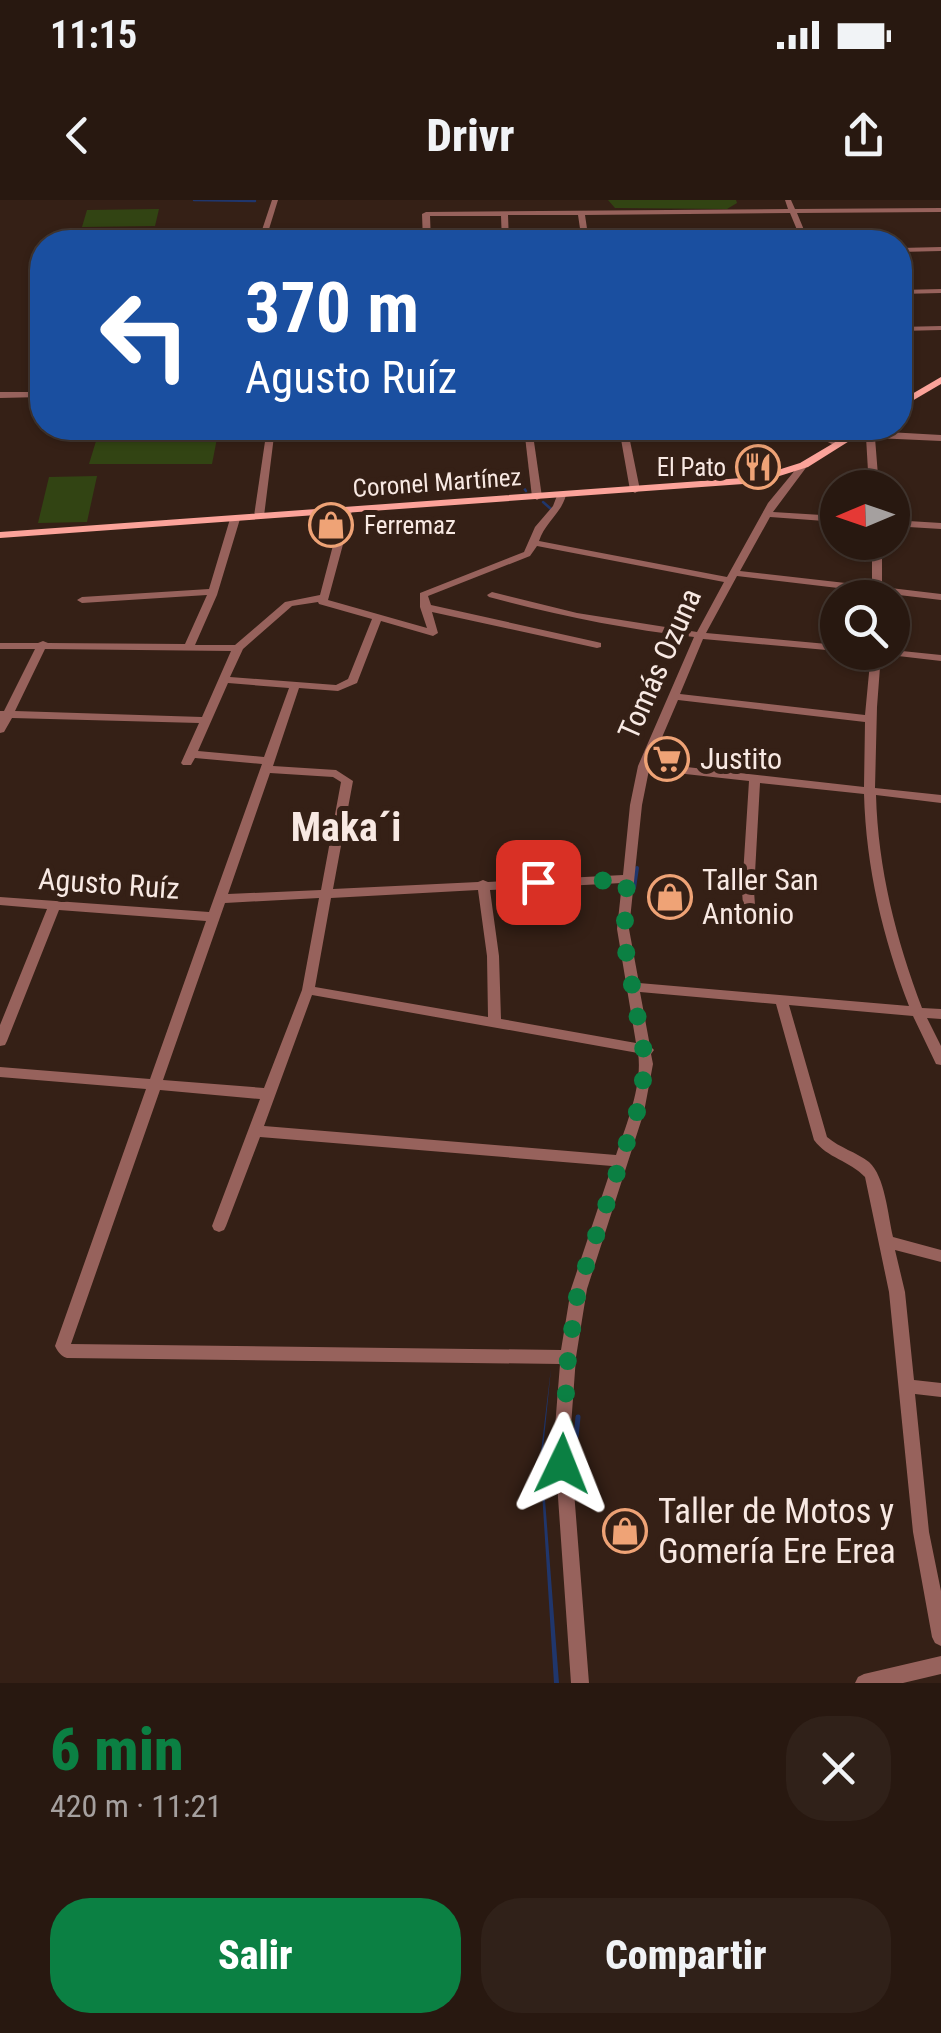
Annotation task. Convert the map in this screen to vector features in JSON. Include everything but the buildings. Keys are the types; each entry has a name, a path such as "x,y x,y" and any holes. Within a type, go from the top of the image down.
{"main road":[{"path":"912,396 941,380"},
{"name":"Coronel Martínez","path":"0,536 726,484 779,475 847,440"}],"street":[{"path":"264,230 275,200"},
{"path":"470,200 470,213"},
{"path":"604,200 606,212"},
{"path":"788,200 801,230"},
{"path":"427,230 426,214 941,210"},
{"path":"581,212 584,230"},
{"path":"504,213 505,230"},
{"path":"912,250 941,249"},
{"path":"912,292 941,291"},
{"path":"912,329 941,328"},
{"path":"0,395 30,395"},
{"path":"912,436 941,438"},
{"path":"259,516 269,440"},
{"path":"530,440 537,497"},
{"path":"625,440 635,490"},
{"path":"830,440 839,444"},
{"path":"865,440 871,470"},
{"name":"Tomás Ozuna","path":"580,1683 562,1464 568,1357 578,1290 642,1091 647,1050 623,929 644,766 699,637 769,508 804,465"},
{"name":"Tomás Ozuna","path":"769,508 779,475"},
{"path":"347,511 323,602 376,620 434,633 422,598 527,554 536,542 538,528 558,507 561,495"},
{"path":"769,508 820,516"},
{"path":"188,647 213,592 234,519"},
{"path":"910,524 941,526"},
{"path":"536,542 731,577 820,587"},
{"path":"82,600 213,592"},
{"path":"492,595 528,606 699,637 820,647"},
{"path":"910,596 941,597"},
{"path":"219,1226 308,990 346,779 336,774 267,765 189,759 238,648 289,604 322,598"},
{"path":"425,606 597,645"},
{"path":"225,680 338,688 348,685 353,681 376,620"},
{"path":"0,730 3,715 43,644"},
{"path":"0,646 238,648"},
{"path":"910,655 941,658"},
{"path":"874,670 868,720 867,791 885,928 915,1012 941,1060"},
{"path":"295,686 80,1307 64,1341 67,1351 568,1357"},
{"path":"674,696 868,720"},
{"path":"3,715 208,720"},
{"path":"644,766 941,799"},
{"path":"750,919 755,778"},
{"name":"Agusto Ruíz","path":"221,899 627,880"},
{"path":"483,884 493,956 495,1023"},
{"name":"Agusto Ruíz","path":"0,901 215,916"},
{"path":"0,1041 55,905"},
{"path":"633,988 941,1014"},
{"path":"308,990 647,1050"},
{"path":"781,999 821,1140 868,1169 888,1242 908,1386 920,1532 941,1636"},
{"path":"0,1072 268,1094"},
{"path":"255,1132 622,1160"},
{"path":"888,1242 941,1256"},
{"path":"908,1386 941,1390"},
{"path":"864,1683 941,1666"}],"green space":[{"path":"608,200 737,203 727,209 615,208"},
{"path":"159,209 155,226 82,227 87,210"},
{"path":"96,440 217,440 212,464 89,464"},
{"path":"97,476 87,522 38,523 49,477"}],"water":[{"path":"551,1368 542,1460 559,1683 554,1683 540,1460"}],"waterway":[{"path":"194,200 255,201"},
{"path":"513,473 526,491"},
{"path":"543,502 551,509"},
{"path":"634,888 637,868"},
{"path":"576,1437 578,1417"}],"place":[{"name":"El Pato","path":"758,467"},
{"name":"Ferremaz","path":"331,525"},
{"name":"Justito","path":"667,759"},
{"name":"Taller San Antonio","path":"670,897"},
{"name":"Taller de Motos y Gomería Ere Erea","path":"625,1531"}],"district":[{"name":"Maka´i","path":"346,827"}],"route":[{"path":"538,882 627,880 624,940 647,1050 637,1112 578,1290 568,1357 562,1464"}]}
